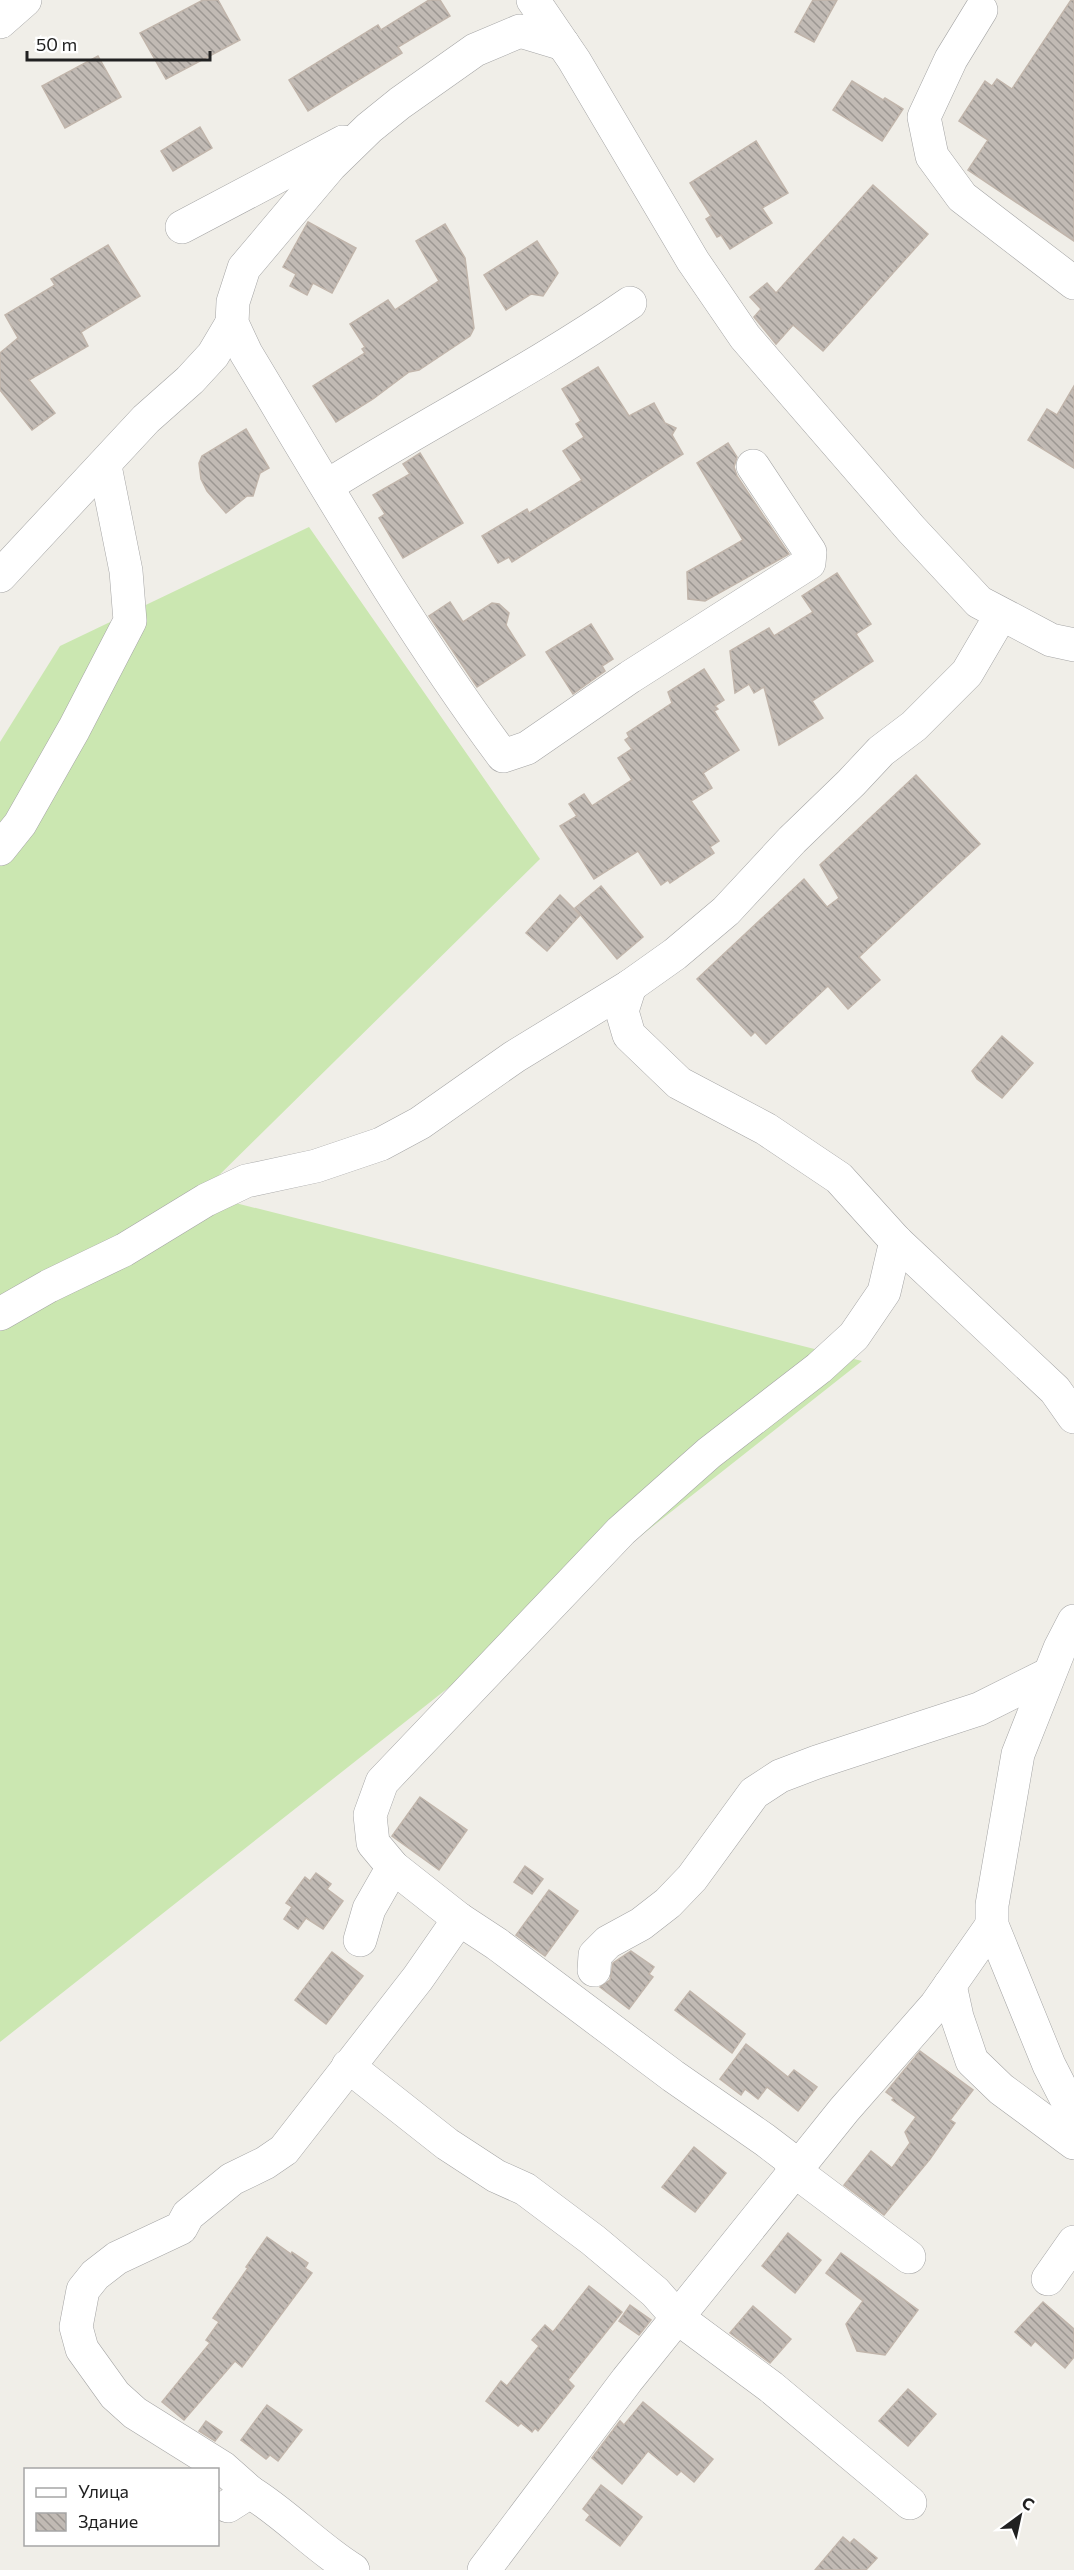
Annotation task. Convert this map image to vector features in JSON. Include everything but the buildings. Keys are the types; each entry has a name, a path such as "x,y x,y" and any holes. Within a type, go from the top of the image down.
{"street":[{"path":"0,22 25,0"},
{"path":"533,0 563,44 693,261 745,337 911,529 979,602 1000,615 1062,642 1074,669"},
{"path":"981,10 951,59 924,117 932,156 962,197 1074,283"},
{"path":"563,44 520,31 475,50 369,128 330,166 244,268 233,302 232,324 246,353 327,486 458,695 503,756 527,748 630,677 809,563 810,552 753,466"},
{"path":"182,227 369,128"},
{"path":"327,486 395,443 587,333 630,303"},
{"path":"0,576 105,466 146,418 190,380 213,355 232,324"},
{"path":"0,849 20,824 74,729 130,621 126,571 105,466"},
{"path":"0,1314 49,1286 124,1250 206,1200 246,1181 316,1166 381,1144 420,1123 514,1057 630,986 675,954 726,911 792,840 881,751 914,726 967,673 1000,615"},
{"path":"630,986 622,1011 629,1035 679,1083 766,1129 839,1178 896,1241 1055,1390 1074,1416"},
{"path":"896,1241 884,1292 854,1336 819,1368 709,1453 621,1531 382,1782 370,1815 373,1843 393,1867 459,1919 497,1944 673,2076 765,2140 786,2156 804,2178 909,2257"},
{"path":"1074,1621 1049,1674 1018,1754 992,1905 992,1925 1049,2065 1074,2114"},
{"path":"594,1970 595,1955 609,1942 641,1924 668,1903 692,1878 754,1792 780,1776 817,1762 979,1709 1049,1674"},
{"path":"360,1940 369,1909 393,1867"},
{"path":"353,2570 305,2535 277,2509 239,2499 223,2468 135,2413 116,2396 82,2349 75,2327 78,2307 83,2290 94,2275 117,2258 181,2228 188,2215 232,2180 284,2150 418,1978 459,1919"},
{"path":"484,2570 585,2434 843,2110 936,2005 992,1925"},
{"path":"950,1985 957,2018 972,2061 1001,2089 1074,2142"},
{"path":"348,2066 447,2144 496,2176 525,2188 655,2292 678,2318 771,2387 910,2503"},
{"path":"1048,2278 1074,2242"}],"green space":[{"path":"309,527 540,859 200,1194 862,1361 0,2042 0,742 60,646"}]}
